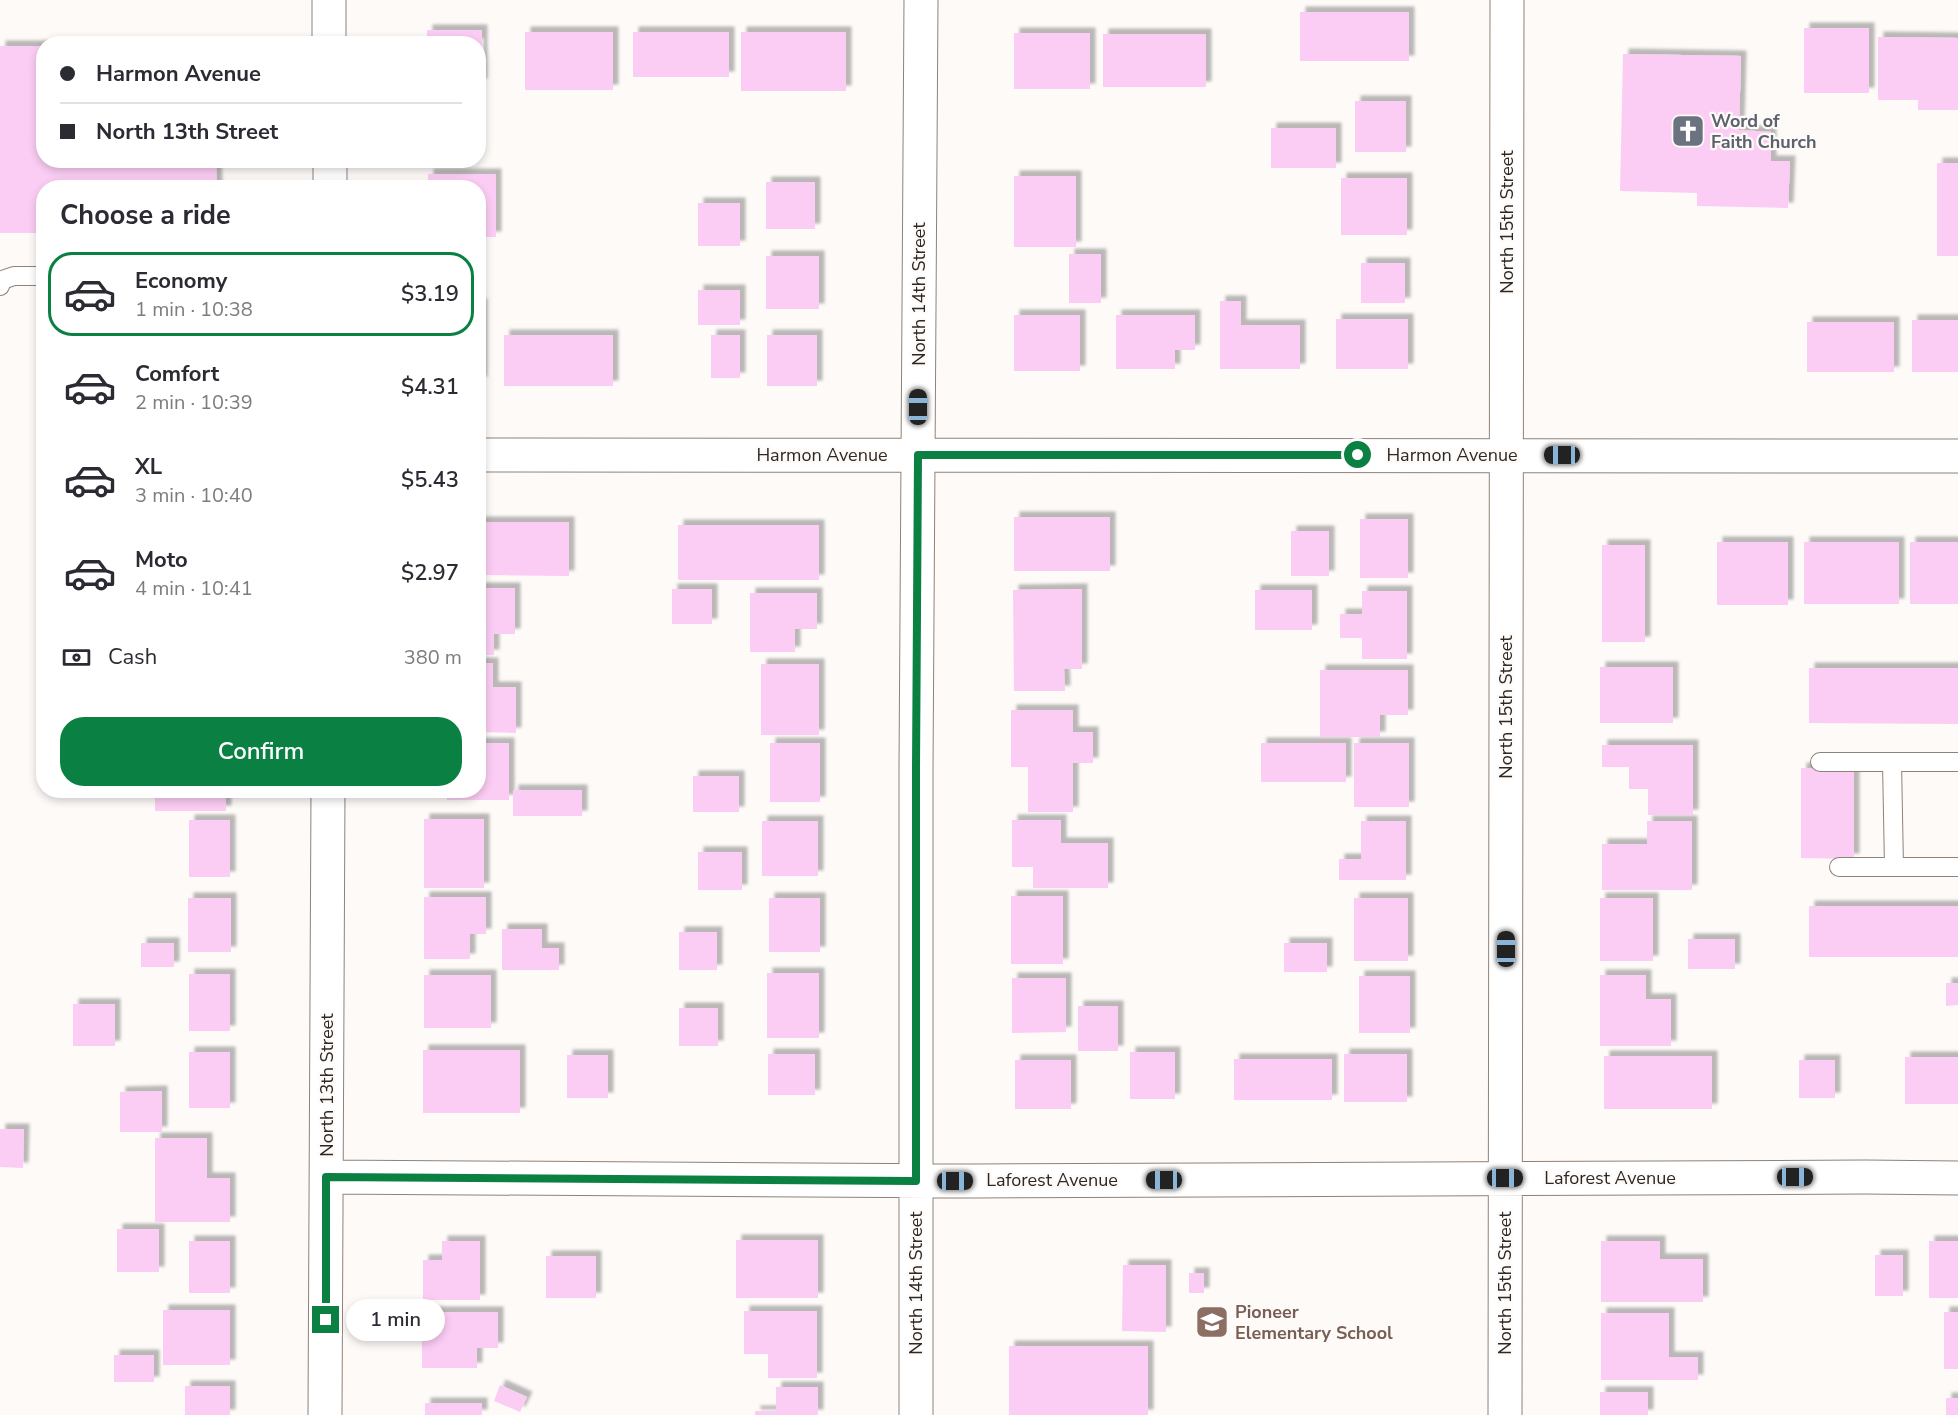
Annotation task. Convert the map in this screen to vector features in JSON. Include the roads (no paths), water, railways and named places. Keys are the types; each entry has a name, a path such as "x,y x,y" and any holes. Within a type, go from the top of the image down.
{"street":[{"path":"329,0 329,36"},
{"name":"North 14th Street","path":"916,1415 916,756 921,0"},
{"name":"North 15th Street","path":"1505,1415 1507,0"},
{"name":"Harmon Avenue","path":"486,455 1958,456"},
{"name":"North 13th Street","path":"326,1415 328,798"},
{"name":"Laforest Avenue","path":"326,1177 916,1181 1958,1178"}],"lane":[{"path":"0,286 2,280 14,276 36,276"},
{"path":"1820,762 1958,762"},
{"path":"1892,762 1894,867"},
{"path":"1839,867 1958,867"}],"place":[{"name":"Word of Faith Church","path":"1688,131"},
{"name":"Pioneer Elementary School","path":"1212,1322"}]}
